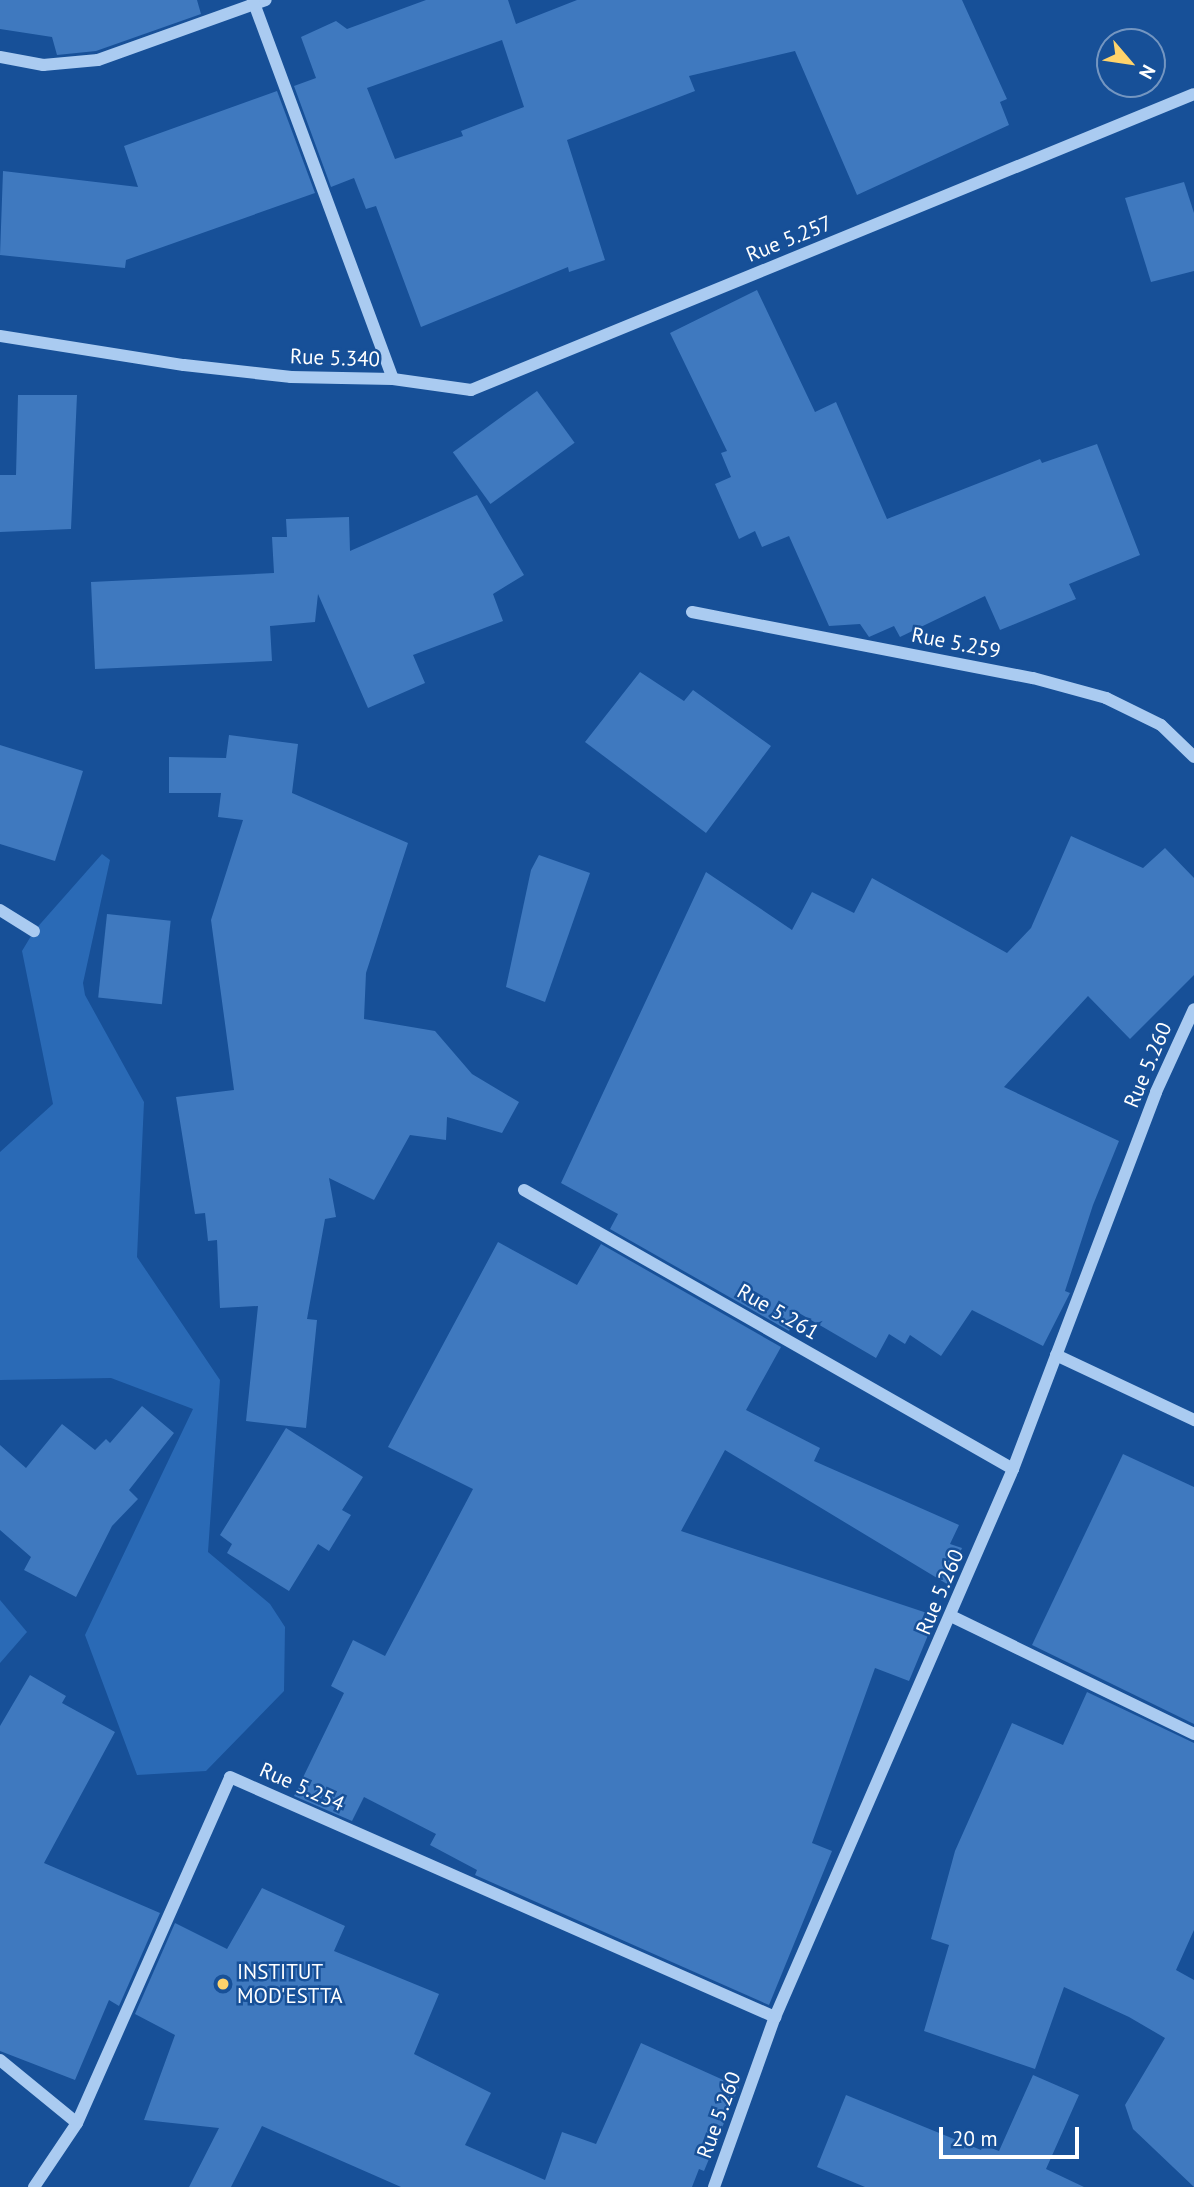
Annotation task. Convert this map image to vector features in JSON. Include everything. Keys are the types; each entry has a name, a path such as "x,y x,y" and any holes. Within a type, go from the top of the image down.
{"street":[{"path":"0,57 43,65 99,60 258,1"},
{"name":"Rue 5.340","path":"0,336 184,365 291,377 393,379 258,1"},
{"name":"Rue 5.257","path":"393,379 471,390 1194,94"},
{"name":"Rue 5.259","path":"692,611 1033,678 1106,698 1161,725 1194,757"},
{"path":"0,910 34,931"},
{"name":"Rue 5.260","path":"714,2187 775,2017 1013,1469 1156,1092 1194,1009"},
{"name":"Rue 5.261","path":"524,1190 1013,1469"},
{"path":"1056,1355 1194,1420"},
{"path":"951,1616 1194,1734"},
{"name":"Rue 5.254","path":"34,2187 77,2123 230,1777 775,2017"},
{"path":"0,2060 77,2123"}],"shaded area":[{"path":"102,854 110,860 83,983 85,995 144,1102 137,1257 220,1380 208,1552 270,1604 285,1627 284,1691 206,1771 137,1775 85,1635 193,1409 111,1378 0,1380 0,1152 53,1104 22,951 34,931"},
{"path":"0,1600 27,1632 0,1663"}],"building":[{"path":"0,0 197,0 201,14 96,51 57,55 52,37 0,29"},
{"path":"426,0 508,0 516,24 577,0 962,0 1007,99 1000,102 1009,125 857,195 795,51 689,76 695,91 567,140 605,260 569,272 568,267 421,327 376,206 366,209 354,178 331,187 294,86 316,78 301,37 336,21 347,29","holes":["502,40 524,107 461,131 463,136 395,159 367,88"]},
{"path":"277,91 315,193 126,260 125,268 0,255 3,171 138,187 124,146"},
{"path":"1184,182 1194,213 1194,271 1151,282 1125,198"},
{"path":"757,290 815,412 836,402 887,519 1040,459 1042,463 1097,444 1140,555 1069,584 1076,599 1000,630 985,596 900,637 894,626 869,637 860,624 829,626 789,536 762,547 755,531 739,539 715,484 731,477 721,453 727,451 670,333"},
{"path":"537,391 575,443 490,504 453,452"},
{"path":"18,395 77,395 71,529 0,532 0,475 16,475"},
{"path":"477,495 524,575 493,594 503,621 413,655 425,683 368,708 318,594 315,622 270,626 272,661 95,669 91,582 274,573 272,537 287,537 286,519 349,517 350,551"},
{"path":"640,672 684,701 693,690 771,746 706,833 585,742"},
{"path":"229,735 298,744 292,793 408,843 366,973 364,1019 435,1031 472,1074 519,1102 502,1133 447,1117 446,1140 410,1135 374,1200 329,1178 336,1217 325,1219 307,1319 317,1320 306,1428 246,1421 258,1306 220,1308 217,1240 208,1241 205,1213 195,1214 176,1097 234,1090 211,920 243,820 218,817 221,793 169,793 169,757 226,758"},
{"path":"0,745 83,771 55,861 0,844"},
{"path":"1071,836 1143,868 1165,848 1194,878 1194,975 1130,1039 1088,996 1004,1087 1119,1141 1093,1205 1065,1291 1070,1293 1043,1346 972,1310 941,1356 910,1335 905,1344 889,1334 876,1358 799,1313 789,1331 610,1229 618,1214 561,1183 706,872 792,930 812,892 854,913 872,878 1007,953 1031,928"},
{"path":"539,855 590,873 545,1002 506,987 531,870"},
{"path":"107,914 171,921 162,1004 98,998"},
{"path":"498,1242 577,1285 601,1244 781,1347 746,1410 820,1448 814,1461 959,1525 950,1544 962,1548 947,1584 725,1450 681,1531 936,1616 909,1681 875,1668 812,1843 832,1851 769,2005 475,1875 477,1870 430,1845 436,1834 364,1797 352,1821 294,1796 344,1693 331,1686 353,1640 385,1656 473,1489 388,1447"},
{"path":"142,1406 174,1433 129,1490 138,1499 112,1526 76,1597 24,1570 31,1557 0,1530 0,1445 26,1468 62,1424 95,1450 106,1439 110,1443"},
{"path":"286,1428 363,1477 342,1510 351,1515 329,1551 318,1544 289,1591 227,1553 232,1544 220,1535"},
{"path":"1123,1454 1194,1487 1194,1724 1032,1645"},
{"path":"30,1675 66,1696 62,1703 115,1732 44,1863 160,1913 119,2006 109,2000 75,2080 0,2051 0,1726"},
{"path":"1087,1692 1194,1743 1194,1930 1176,1970 1194,1980 1194,2187 1133,2129 1125,2105 1165,2038 1129,2017 1064,1987 1035,2069 924,2031 949,1945 931,1939 955,1851 1012,1723 1063,1745"},
{"path":"262,1888 345,1926 334,1951 439,1994 414,2054 491,2093 465,2145 545,2180 562,2132 596,2144 641,2043 739,2087 704,2171 699,2169 692,2187 401,2187 262,2126 231,2187 189,2187 219,2128 144,2120 175,2035 135,2014 175,1923 227,1949"},
{"path":"1033,2075 1079,2095 1046,2169 1084,2187 865,2187 817,2167 846,2095 981,2150 983,2145 999,2151"}],"place":[{"name":"INSTITUT MOD'ESTTA","path":"223,1984"}]}
